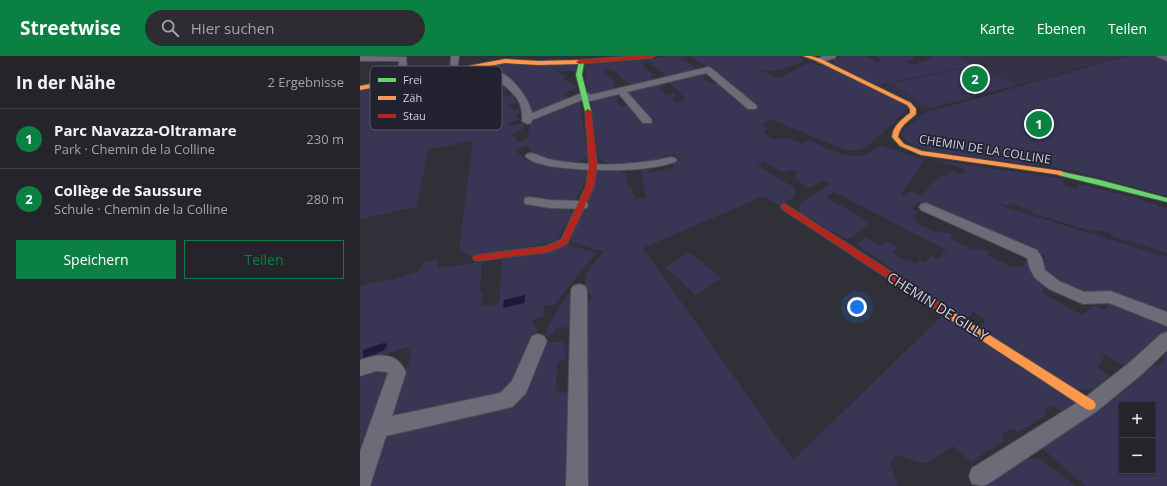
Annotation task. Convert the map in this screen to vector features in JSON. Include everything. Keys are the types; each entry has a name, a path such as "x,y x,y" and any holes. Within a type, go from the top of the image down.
{"street":[{"path":"454,66 455,56"},
{"path":"480,66 505,61 538,63 581,62 652,56"},
{"path":"806,56 820,60 832,56"},
{"path":"1160,56 1167,58"},
{"path":"360,58 403,59 403,66"},
{"name":"CHEMIN DE LA COLLINE","path":"820,60 902,99 912,106 914,111 913,114 899,125 895,132 897,140 909,149 931,155 1020,167 1089,179 1167,200"},
{"path":"477,258 548,249 557,247 564,242 590,186 592,165 590,125 586,97 579,74 581,62"},
{"path":"502,78 521,96 528,120 586,97 708,70 752,107"},
{"path":"360,88 370,86"},
{"path":"621,90 647,121"},
{"path":"531,156 537,160 592,165 637,166 657,164 671,160"},
{"path":"530,201 550,204 582,205"},
{"name":"CHEMIN DE GILLY","path":"785,207 1090,405"},
{"path":"926,208 1032,254 1035,258 1037,269 1048,281 1083,298 1110,297 1167,319"},
{"path":"577,486 579,290"},
{"path":"980,476 1090,405 1135,369 1167,339"},
{"path":"379,428 505,401 519,387 538,341"},
{"path":"360,368 376,362 387,363 392,365 397,372 360,483"}],"shaded area":[{"path":"669,56 686,56 680,58 694,66 699,71 669,78 648,62 641,64 651,73 656,74 650,76 656,81 632,87 612,69 604,71 604,73 616,83 613,84 618,90 593,95 588,93 584,66 586,65 646,60"},
{"path":"690,56 800,56 803,60 802,62 787,68 771,71 762,69 758,70 780,78 808,63 827,67 906,106 905,112 867,147 857,150 845,150 770,119 761,125 768,129 763,133 775,140 785,138 803,144 809,140 838,153 854,156 870,153 880,145 924,160 901,195 906,196 909,191 923,196 931,183 933,184 936,179 939,180 942,175 946,176 951,170 960,174 965,172 965,169 935,161 936,160 1064,179 1063,185 1076,189 1078,184 1137,198 1167,209 1167,253 1111,236 1111,233 1098,230 1097,233 1035,214 1029,210 1009,203 1008,206 1002,204 1001,206 1167,257 1167,317 1101,290 1084,294 1051,278 1043,267 1045,256 918,202 911,208 918,212 913,217 917,219 915,222 937,233 939,231 944,233 946,232 952,235 950,238 974,250 976,247 981,250 983,248 990,252 988,255 1014,268 1016,265 1022,268 1028,259 1046,285 1042,293 1082,315 1094,305 1105,310 1111,300 1167,321 1167,330 1127,368 1105,355 1097,368 1113,379 1095,390 1072,389 979,328 986,320 973,312 966,320 857,245 866,237 881,246 887,241 899,248 892,253 905,261 907,259 915,264 920,260 924,263 932,256 938,259 946,250 834,192 827,197 869,223 852,238 846,239 800,213 800,203 831,184 823,180 810,188 793,178 798,173 789,169 784,173 764,161 757,165 795,188 795,196 780,206 764,196 643,248 793,460 944,314 1078,402 1064,412 1051,406 1045,411 1045,416 1019,432 1009,429 1002,434 1005,440 971,462 953,446 925,464 897,455 890,463 898,486 585,486 584,303 592,299 589,292 584,294 586,273 604,252 573,243 571,239 598,170 604,168 621,170 622,173 626,173 629,187 631,187 633,195 635,194 636,199 646,197 640,167 648,167 649,173 674,167 673,164 680,160 673,154 663,156 659,162 619,165 604,162 598,158 591,100 619,93 624,96 616,99 621,107 630,105 644,123 653,123 655,121 653,118 646,117 627,93 628,91 662,82 666,85 658,88 668,95 674,93 674,97 670,99 676,103 686,99 667,81 699,73 708,73 712,76 708,75 702,78 714,84 720,82 745,103 743,106 748,110 756,107 709,68"},
{"path":"844,56 865,56 876,62 882,60 875,56 913,56 916,58 906,61 913,65 933,58 929,56 959,56 974,65 878,85 833,63 834,59"},
{"path":"959,56 1123,56 935,108 919,108 912,101 884,87 889,85 885,83 973,65"},
{"path":"1127,56 1152,56 1167,60 1167,196 1078,172 929,151 908,143 901,134 904,129 925,113"},
{"path":"500,64 535,66 576,65 576,71 556,71 567,77 564,79 578,88 564,93 570,99 538,112 531,111 526,98 516,85 519,81 510,82 502,79 502,66 490,66"},
{"path":"978,65 1015,85 931,108 891,84"},
{"path":"502,82 510,88 502,91"},
{"path":"370,89 370,130 502,130 502,93 507,96 516,93 518,97 514,98 518,102 508,106 514,110 523,109 524,112 515,115 519,119 508,124 511,126 525,122 523,129 512,135 519,142 527,139 531,119 580,100 587,157 576,162 569,163 536,157 527,145 515,150 528,162 531,160 587,170 581,191 574,200 565,207 570,210 572,214 556,242 471,256 459,249 473,141 429,149 416,207 360,219 360,91"},
{"path":"569,245 596,253 555,304 544,306 544,316 531,320 538,331 514,384 504,395 393,420 389,416 412,354 407,347 360,363 360,286 372,282 372,284 388,281 418,272 424,262 439,260 437,268 482,262 480,292 483,291 481,307 499,303 502,260"},
{"path":"690,252 721,278 696,295 665,267"},
{"path":"573,293 572,326 556,329 552,335 544,336 568,294"},
{"path":"525,295 525,303 503,308 504,300"},
{"path":"549,342 563,342 567,358 557,363 556,390 569,394 568,486 367,486 381,440 392,432 499,410 540,347"},
{"path":"384,343 387,344 387,346 383,351 363,358 363,350"},
{"path":"1167,350 1167,486 1086,486 1042,448 1128,388 1151,364 1159,366 1165,360 1162,355"},
{"path":"389,369 360,459 360,372"},
{"path":"1034,458 1042,460 1075,486 977,486 983,483 986,485 1024,459"}],"traffic: fast":[{"path":"581,62 579,75 588,111"},
{"path":"1061,173 1167,200"}],"traffic: slow":[{"path":"806,56 819,60 909,104 913,109 913,114 901,124 895,133 895,137 902,145 921,153 1061,173"},
{"path":"478,66 505,61 538,63 579,62"},
{"path":"360,88 370,86"},
{"path":"945,311 1090,405"}],"traffic: jam":[{"path":"579,62 652,56"},
{"path":"477,258 548,249 564,242 590,186 593,165 588,111"},
{"path":"785,207 945,311"}],"place":[{"name":"Collège de Saussure","path":"975,79"},
{"name":"Parc Navazza-Oltramare","path":"1039,124"}]}
